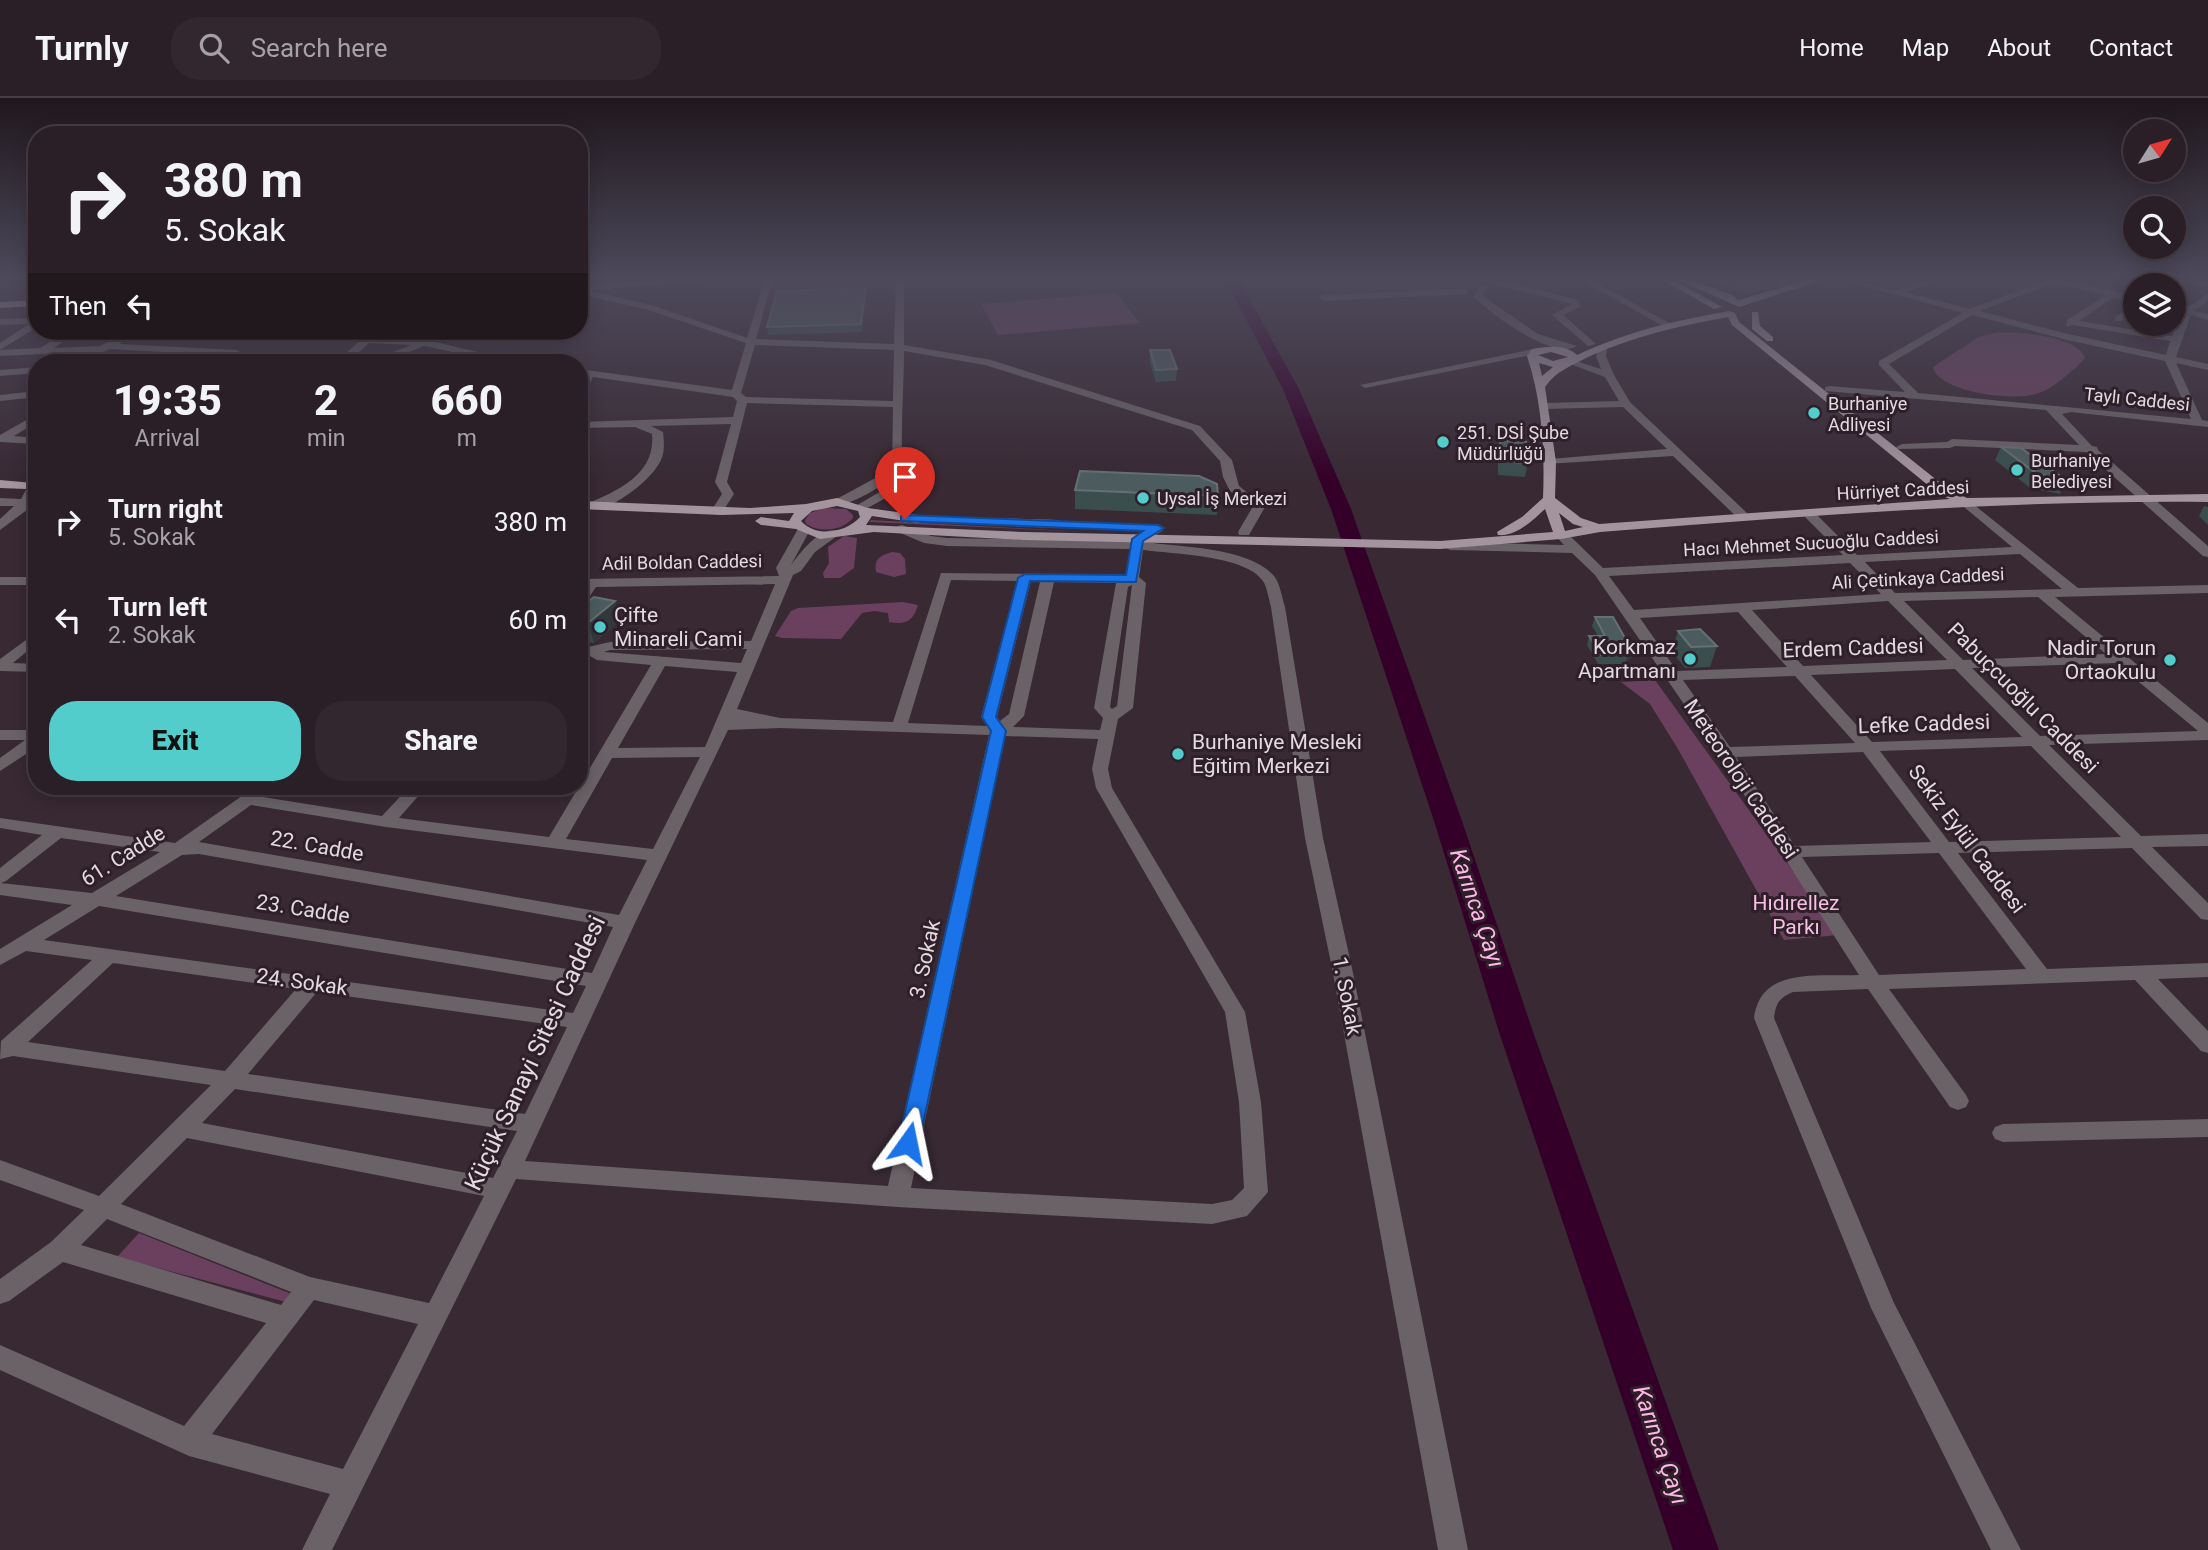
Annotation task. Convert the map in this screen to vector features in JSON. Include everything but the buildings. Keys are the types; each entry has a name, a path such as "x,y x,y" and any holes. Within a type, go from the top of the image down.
{"main road":[{"path":"1536,352 1572,346 1596,346"},
{"path":"1541,384 1550,372 1596,346"},
{"path":"1763,346 1944,492 1965,501"},
{"path":"1777,346 1962,495 1965,501"},
{"path":"1536,352 1552,364 1570,362"},
{"path":"1536,352 1550,462 1549,499 1558,531"},
{"path":"0,474 28,487"},
{"path":"0,484 28,488"},
{"name":"Hürriyet Caddesi","path":"1558,531 1965,501 2208,498"},
{"path":"1549,499 1577,521 1600,528"},
{"path":"1503,532 1526,520 1549,499"},
{"path":"588,505 779,511 837,502 904,524"},
{"path":"801,528 797,516 807,508"},
{"path":"851,529 863,522 862,509"},
{"path":"588,513 772,522 832,533 904,524 1158,528 1244,532 1268,537"},
{"path":"1437,541 1503,532 1558,531"},
{"path":"1137,542 1268,537 1437,541 1558,531"}],"street":[{"path":"43,351 51,346"},
{"path":"0,353 103,347 237,353 247,346"},
{"path":"396,354 419,346"},
{"path":"440,346 477,354"},
{"path":"717,511 728,494 720,482 738,420 739,397 750,346"},
{"path":"862,346 899,347 987,362 1196,428 1226,460 1226,478 1237,492 1259,507 1244,532"},
{"path":"1531,346 1536,352"},
{"path":"1596,346 1626,404 1744,517"},
{"path":"1912,346 1882,363 1915,396"},
{"path":"2106,346 2208,367"},
{"path":"2174,346 2170,360 2203,423"},
{"path":"90,354 103,347"},
{"path":"899,347 898,470 904,524"},
{"path":"1365,385 1536,352"},
{"path":"1570,362 1609,375"},
{"path":"0,373 28,371"},
{"path":"588,372 739,397 897,404"},
{"path":"13,396 28,388"},
{"path":"1829,390 2203,423"},
{"path":"0,398 28,395"},
{"path":"1544,406 1626,404"},
{"path":"2059,410 2094,449 2208,553"},
{"path":"588,425 738,420"},
{"path":"1,439 28,422"},
{"path":"588,504 614,497 634,484 652,467 660,440 657,432 633,424"},
{"path":"1,439 28,440"},
{"path":"1902,447 1950,445 1952,442 2094,449"},
{"path":"1550,462 1674,452"},
{"path":"837,502 862,492 898,470"},
{"path":"862,509 899,486"},
{"path":"0,502 28,491"},
{"path":"0,526 28,495"},
{"path":"2148,497 2208,541"},
{"path":"1965,501 2073,591"},
{"name":"Pabuçcuoğlu Caddesi","path":"1808,513 2208,914"},
{"name":"1. Sokak","path":"904,524 929,540 947,542 1137,542 1248,563 1269,579 1278,607 1314,838 1342,968 1453,1550"},
{"name":"Küçük Sanayi Sitesi Caddesi","path":"786,576 783,568 801,528"},
{"path":"1132,579 1137,542 1158,528"},
{"name":"Meteoroloji Caddesi","path":"1558,531 1600,572 1630,614 1725,752 1873,981 1958,1101"},
{"name":"Küçük Sanayi Sitesi Caddesi","path":"317,1550 532,1124 625,923 711,752 786,576 796,568 810,549 832,533"},
{"path":"1437,541 1576,549"},
{"name":"Hacı Mehmet Sucuoğlu Caddesi","path":"1600,572 2023,550"},
{"name":"Adil Boldan Caddesi","path":"588,583 786,576"},
{"path":"183,1128 505,1179 1212,1213 1239,1209 1256,1192 1256,1167 1243,1049 1235,1012 1104,788 1100,769 1109,726 1125,708 1139,583 1132,579 946,576 899,727"},
{"name":"3. Sokak","path":"998,731 989,717 1025,578"},
{"name":"3. Sokak","path":"897,1197 998,731 1016,716 1048,578"},
{"path":"1109,726 1102,708 1121,585 1132,579"},
{"path":"0,581 28,581"},
{"name":"Ali Çetinkaya Caddesi","path":"1630,614 1743,609 1892,597 2208,589"},
{"path":"2040,592 2208,733"},
{"name":"Sekiz Eylül Caddesi","path":"1743,609 1868,747 2040,974"},
{"path":"0,667 28,644"},
{"path":"588,652 610,646 755,645"},
{"path":"588,655 745,668"},
{"name":"Erdem Caddesi","path":"1671,676 2119,658"},
{"path":"588,784 660,662"},
{"path":"0,667 28,668"},
{"path":"724,719 998,731 1109,726"},
{"name":"Lefke Caddesi","path":"1725,752 2208,733"},
{"path":"0,735 28,737"},
{"path":"0,766 28,744"},
{"path":"606,753 711,752"},
{"name":"61. Cadde","path":"0,958 178,849 256,795"},
{"path":"386,822 411,795"},
{"path":"555,842 582,795"},
{"path":"250,800 386,822 659,856"},
{"name":"22. Cadde","path":"0,823 178,849 199,848 625,923"},
{"path":"0,877 57,832"},
{"path":"1791,852 2208,840"},
{"name":"23. Cadde","path":"0,889 82,900 97,899 599,981"},
{"name":"24. Sokak","path":"24,944 579,1021"},
{"path":"4,1051 109,956"},
{"path":"2006,1550 1884,1308 1764,1018 1766,1002 1776,991 1791,985 2208,970"},
{"path":"2140,972 2208,1045"},
{"path":"0,1293 60,1250 105,1208 229,1081 312,984"},
{"path":"4,1051 532,1124"},
{"path":"2003,1133 2208,1128"},
{"path":"0,1170 309,1288 435,1316"},
{"path":"60,1250 285,1318"},
{"path":"190,1442 309,1288"},
{"path":"0,1357 190,1442 349,1485"}],"green space":[{"path":"1965,346 2072,346 2085,358 2049,388 2026,396 1979,393 1949,384 1939,377 1933,368"},
{"path":"824,508 846,509 853,518 843,526 831,529 818,529 806,524 805,520 810,513"},
{"path":"871,520 1086,532 869,522"},
{"path":"844,536 857,538 854,568 840,578 824,578 823,573 829,563 828,547"},
{"path":"892,552 900,553 905,559 906,574 894,577 876,572 878,559"},
{"path":"903,602 918,605 908,621 889,622 888,613 862,613 841,639 775,636 791,611 798,608"},
{"name":"Hıdırellez Parkı","path":"1655,680 1839,935 1784,940 1678,749 1650,704 1621,682"},
{"path":"139,1233 294,1295 286,1302 117,1257"}],"waterway":[{"name":"Karınca Çayı","path":"1268,346 1291,389 1341,509 1449,824 1516,1032 1696,1550"}],"place":[{"name":"Burhaniye Adliyesi","path":"1814,413"},
{"name":"251. DSİ Şube Müdürlüğü","path":"1443,442"},
{"name":"Burhaniye Belediyesi","path":"2017,470"},
{"name":"Uysal İş Merkezi","path":"1143,498"},
{"name":"Çifte Minareli Cami","path":"600,627"},
{"name":"Korkmaz Apartmanı","path":"1690,659"},
{"name":"Nadir Torun Ortaokulu","path":"2170,660"},
{"name":"Burhaniye Mesleki Eğitim Merkezi","path":"1178,754"}],"route":[{"path":"905,519 1158,528 1138,539 1132,579 1025,578 989,717 998,731 908,1143"}]}
